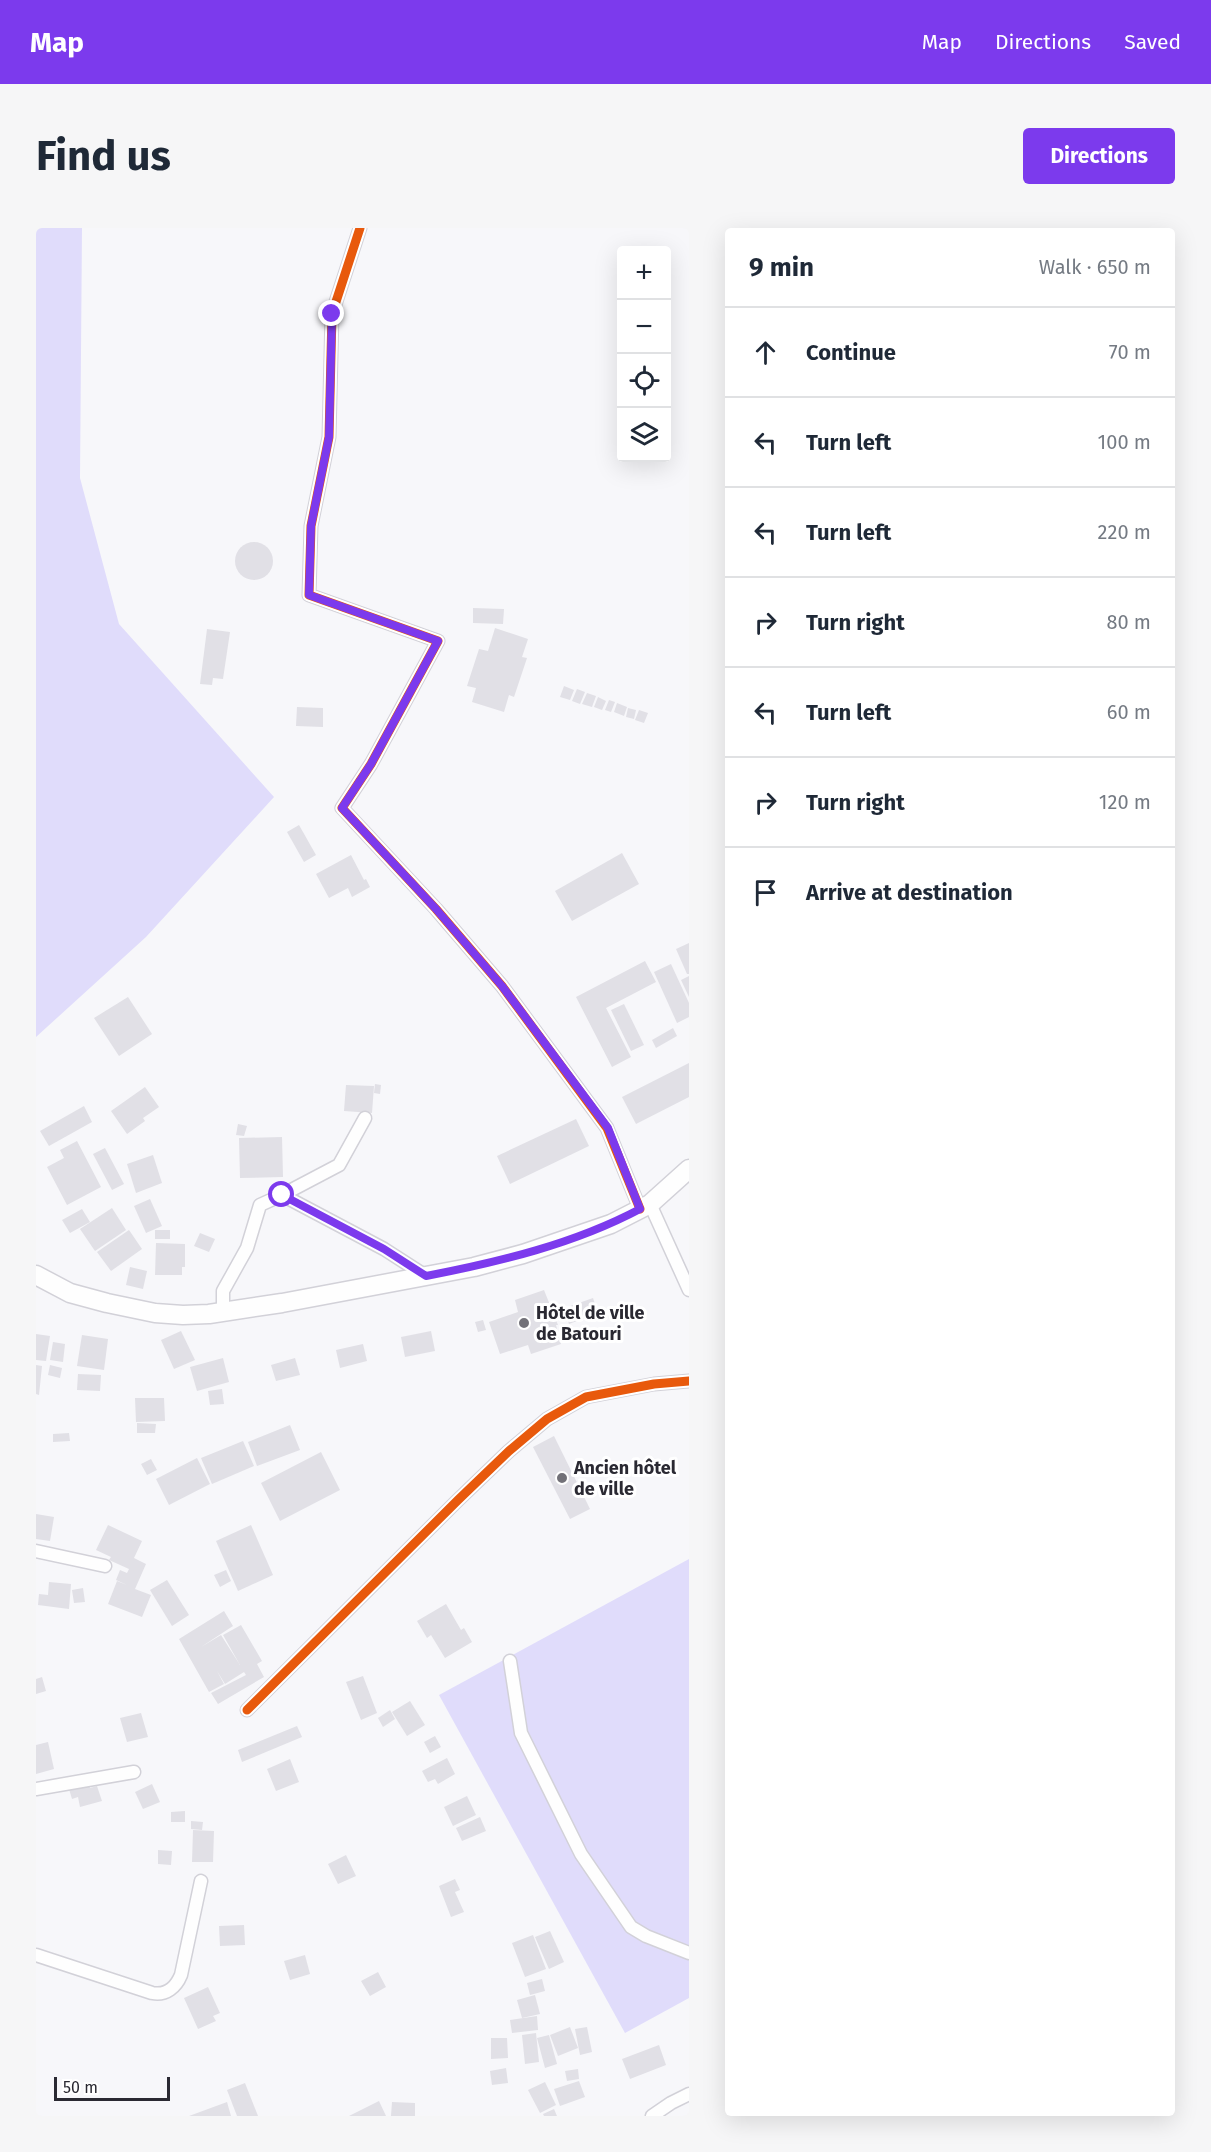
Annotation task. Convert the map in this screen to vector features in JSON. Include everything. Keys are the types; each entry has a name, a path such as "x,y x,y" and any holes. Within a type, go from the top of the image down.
{"main road":[{"path":"36,1275 70,1293 155,1313 183,1315 282,1303 426,1276 523,1254 611,1224 645,1206 689,1169"}],"street":[{"path":"360,228 332,314 329,437 311,526 309,595 438,641 371,764 342,808 436,909 502,986 608,1128 689,1290"},
{"path":"223,1311 223,1291 247,1248 260,1204 339,1165 365,1118"},
{"path":"282,1195 384,1249 426,1276"},
{"path":"247,1710 458,1500 509,1451 547,1419 586,1397 654,1384 689,1381"},
{"path":"36,1551 105,1566"},
{"path":"510,1661 521,1733 581,1854 630,1927 689,1953"},
{"path":"36,1789 134,1772"},
{"path":"36,1955 152,1993 159,1995 165,1993 178,1982 181,1975 201,1881"},
{"path":"652,2116 689,2094"}],"shaded area":[{"path":"36,228 82,228 80,478 119,624 274,797 146,937 36,1037"},
{"path":"689,1559 689,1998 625,2033 439,1695"}],"building":[{"path":"254,542 267,548 273,561 267,574 254,580 241,574 235,561 241,548"},
{"path":"473,608 504,609 503,624 473,623"},
{"path":"495,628 528,639 522,657 527,658 514,697 509,695 504,712 472,702 476,688 467,686 479,649 488,651"},
{"path":"207,629 230,632 223,679 213,678 212,685 200,684"},
{"path":"564,686 574,690 570,700 560,697"},
{"path":"577,689 585,692 580,704 572,701"},
{"path":"587,693 596,696 592,707 582,704"},
{"path":"598,697 606,701 602,710 594,707"},
{"path":"609,700 615,702 611,712 605,710"},
{"path":"617,703 627,707 624,716 614,712"},
{"path":"297,707 323,708 323,727 296,726"},
{"path":"628,708 636,710 634,719 626,717"},
{"path":"639,710 648,713 644,723 635,720"},
{"path":"299,825 316,855 304,862 287,832"},
{"path":"622,853 639,884 572,921 555,891"},
{"path":"351,855 370,887 352,897 348,888 329,898 316,874"},
{"path":"689,943 689,974 687,974 676,949"},
{"path":"645,961 656,982 606,1008 631,1057 612,1067 576,997"},
{"path":"671,964 689,1003 689,1017 677,1023 654,972"},
{"path":"689,976 689,997 681,980"},
{"path":"128,997 152,1034 119,1056 94,1018"},
{"path":"624,1004 644,1045 631,1051 611,1010"},
{"path":"673,1028 677,1036 656,1048 652,1040"},
{"path":"689,1063 689,1097 636,1124 622,1097"},
{"path":"375,1084 381,1085 380,1094 374,1093"},
{"path":"346,1085 374,1086 372,1113 344,1111"},
{"path":"145,1087 159,1107 143,1118 145,1121 127,1134 111,1111"},
{"path":"84,1106 92,1122 49,1146 40,1131"},
{"path":"576,1119 589,1146 510,1184 497,1156"},
{"path":"238,1124 247,1126 244,1136 236,1135"},
{"path":"282,1137 283,1177 240,1178 239,1138"},
{"path":"77,1141 101,1187 67,1205 47,1167 64,1158 60,1150"},
{"path":"105,1148 124,1184 112,1190 93,1154"},
{"path":"153,1155 162,1183 136,1193 127,1164"},
{"path":"150,1199 162,1226 146,1233 134,1206"},
{"path":"112,1208 126,1230 95,1251 80,1229"},
{"path":"82,1209 90,1222 70,1233 62,1220"},
{"path":"129,1230 142,1249 111,1271 97,1252"},
{"path":"155,1230 170,1230 170,1239 155,1239"},
{"path":"200,1233 215,1239 209,1252 194,1246"},
{"path":"156,1243 185,1244 185,1267 182,1267 182,1275 155,1275"},
{"path":"130,1267 147,1271 143,1289 126,1285"},
{"name":"Hôtel de ville de Batouri","path":"544,1290 558,1325 556,1325 561,1344 531,1354 528,1345 500,1354 489,1322 518,1312 515,1300"},
{"path":"593,1298 598,1313 569,1324 566,1315 562,1316 559,1310"},
{"path":"483,1320 486,1330 478,1332 475,1322"},
{"path":"181,1331 195,1360 174,1369 161,1340"},
{"path":"431,1331 435,1351 405,1357 401,1337"},
{"path":"36,1334 50,1336 46,1361 36,1360"},
{"path":"82,1335 108,1339 104,1370 77,1366"},
{"path":"53,1342 65,1344 63,1362 50,1360"},
{"path":"363,1344 367,1361 340,1368 336,1350"},
{"path":"223,1358 229,1382 197,1391 190,1367"},
{"path":"295,1358 300,1375 276,1381 271,1365"},
{"path":"36,1365 42,1366 39,1395 36,1394"},
{"path":"50,1365 62,1368 60,1378 48,1375"},
{"path":"78,1374 101,1375 100,1391 77,1390"},
{"path":"222,1389 224,1404 210,1405 208,1391"},
{"path":"135,1398 164,1398 165,1421 136,1422"},
{"path":"137,1423 156,1424 155,1433 137,1433"},
{"path":"290,1425 300,1450 257,1466 248,1442"},
{"path":"69,1433 70,1441 53,1442 53,1434"},
{"name":"Ancien hôtel de ville","path":"554,1436 590,1509 570,1519 533,1447"},
{"path":"243,1441 254,1466 212,1484 201,1458"},
{"path":"321,1452 340,1490 280,1521 261,1483"},
{"path":"197,1458 210,1484 169,1505 156,1479"},
{"path":"151,1459 157,1470 147,1475 141,1464"},
{"path":"36,1514 54,1517 50,1541 36,1539"},
{"path":"108,1525 142,1541 134,1558 146,1564 135,1589 151,1595 142,1617 108,1604 117,1581 127,1585 116,1580 120,1570 127,1573 129,1569 109,1560 111,1557 96,1550"},
{"path":"251,1525 273,1575 238,1591 216,1541"},
{"path":"226,1570 231,1581 220,1587 214,1575"},
{"path":"167,1580 189,1615 172,1626 150,1590"},
{"path":"49,1582 71,1584 69,1609 38,1605 39,1594 48,1595"},
{"path":"83,1588 85,1602 74,1603 72,1590"},
{"path":"446,1604 461,1630 464,1628 472,1642 445,1658 431,1635 427,1638 417,1621"},
{"path":"224,1611 233,1626 201,1647 221,1635 240,1665 223,1635 241,1625 262,1661 257,1664 264,1677 218,1704 211,1693 246,1675 244,1672 225,1684 217,1671 224,1684 209,1692 179,1639"},
{"path":"363,1676 377,1713 361,1720 346,1682"},
{"path":"42,1677 46,1691 36,1694 36,1679"},
{"path":"410,1701 425,1725 407,1736 392,1712"},
{"path":"390,1710 395,1719 383,1727 378,1718"},
{"path":"141,1713 148,1737 127,1742 120,1718"},
{"path":"297,1726 302,1737 242,1762 238,1750"},
{"path":"435,1736 441,1747 430,1753 424,1742"},
{"path":"48,1742 54,1769 36,1774 36,1745"},
{"path":"447,1758 455,1774 438,1784 435,1779 428,1782 422,1771"},
{"path":"290,1759 299,1782 276,1791 267,1769"},
{"path":"89,1784 90,1788 97,1786 102,1801 80,1807 78,1797 72,1799 69,1789"},
{"path":"152,1784 160,1802 143,1809 135,1792"},
{"path":"467,1796 476,1815 453,1826 444,1807"},
{"path":"185,1811 185,1822 171,1822 171,1812"},
{"path":"480,1817 486,1831 462,1841 456,1828"},
{"path":"191,1821 203,1822 202,1830 191,1829"},
{"path":"193,1830 214,1831 213,1862 192,1862"},
{"path":"158,1850 172,1851 171,1865 158,1864"},
{"path":"346,1855 356,1876 338,1884 328,1864"},
{"path":"455,1879 460,1890 455,1892 464,1912 451,1917 439,1886"},
{"path":"244,1925 245,1945 220,1946 219,1926"},
{"path":"550,1931 564,1962 549,1969 535,1937"},
{"path":"533,1935 546,1969 525,1977 512,1943"},
{"path":"305,1955 310,1974 290,1980 284,1961"},
{"path":"378,1972 386,1987 370,1996 361,1981"},
{"path":"542,1979 545,1991 530,1995 527,1983"},
{"path":"208,1987 220,2013 213,2016 216,2021 198,2029 184,1998"},
{"path":"535,1995 540,2014 522,2018 517,2000"},
{"path":"537,2016 538,2030 512,2033 510,2020"},
{"path":"570,2027 578,2048 558,2056 550,2035"},
{"path":"587,2027 592,2052 580,2055 575,2029"},
{"path":"536,2033 539,2062 525,2064 522,2035"},
{"path":"549,2035 557,2064 545,2068 537,2038"},
{"path":"491,2038 507,2038 508,2058 491,2059"},
{"path":"659,2045 666,2065 630,2079 622,2059"},
{"path":"506,2068 508,2083 492,2085 490,2071"},
{"path":"578,2069 579,2079 567,2081 565,2071"},
{"path":"579,2081 585,2097 560,2106 554,2089"},
{"path":"545,2082 556,2105 540,2113 528,2090"},
{"path":"245,2083 258,2116 237,2116 227,2090"},
{"path":"379,2101 386,2116 349,2116"},
{"path":"227,2102 231,2116 189,2116"},
{"path":"392,2102 415,2103 415,2116 391,2116"},
{"path":"554,2109 557,2116 544,2116 543,2114"}],"cycle path":[{"path":"360,228 332,314 329,437 311,526 309,595 438,641 371,764 342,808 436,909 502,986 607,1128 640,1209"},
{"path":"247,1710 458,1500 509,1451 547,1419 586,1397 654,1384 689,1381"}],"place":[{"name":"Hôtel de ville de Batouri","path":"524,1323"},
{"name":"Ancien hôtel de ville","path":"562,1478"}],"route":[{"path":"282,1195 384,1249 426,1276 523,1254 611,1224 640,1209 608,1128 502,986 436,909 342,808 371,764 438,641 309,595 311,526 329,437 332,314"}]}
